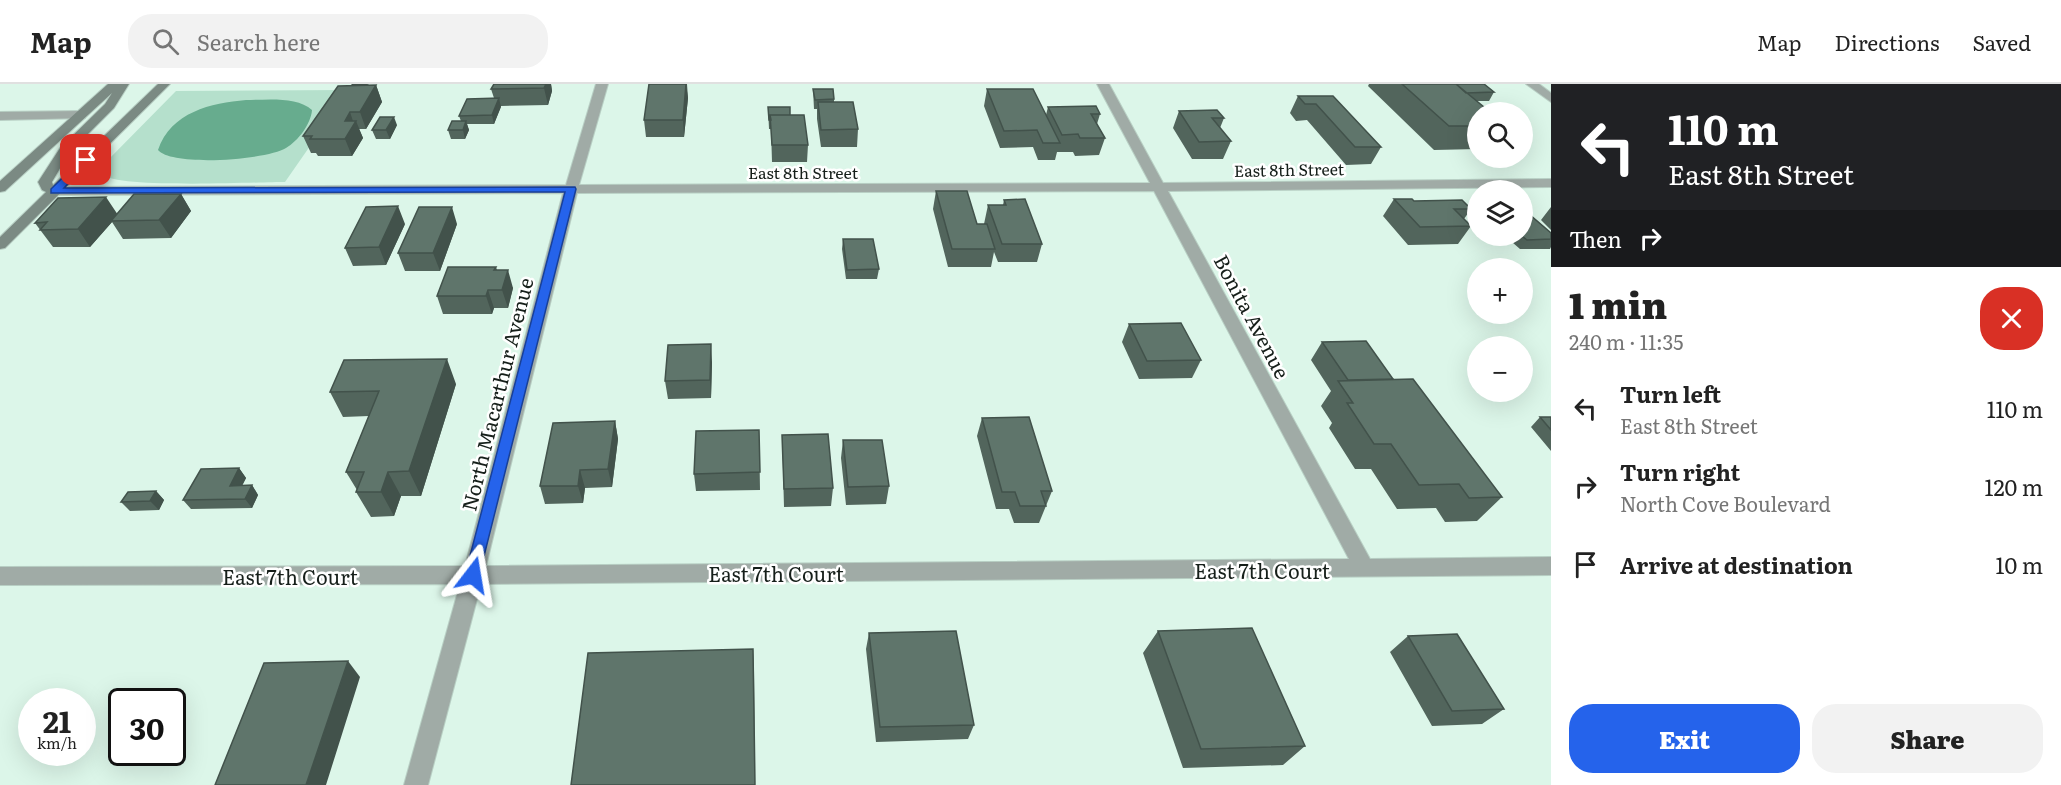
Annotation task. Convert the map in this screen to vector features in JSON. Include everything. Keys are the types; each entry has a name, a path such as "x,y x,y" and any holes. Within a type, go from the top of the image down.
{"main road":[{"path":"0,188 115,84"},
{"path":"55,191 47,187 45,183 61,155 110,106 123,84"},
{"path":"0,245 164,84"}],"street":[{"name":"North Macarthur Avenue","path":"416,785 473,575 571,189 602,84"},
{"name":"Bonita Avenue","path":"1103,84 1365,569"},
{"path":"1532,84 1551,99"},
{"path":"0,116 81,115"},
{"name":"East 8th Street","path":"55,191 1160,187 1551,183"},
{"name":"East 7th Court","path":"0,576 473,575 1551,566"}],"shaded area":[{"path":"349,90 285,182 132,182 112,179 101,174 105,163 176,91"},
{"path":"246,100 290,101 312,110 303,132 286,148 276,152 241,158 200,160 181,159 158,150 164,137 182,118 206,107"}],"building":[{"path":"494,84 546,84 544,88 491,89"},
{"path":"649,84 686,84 683,120 644,120"},
{"path":"1402,84 1456,84 1478,102 1467,102 1467,126 1449,126"},
{"path":"1456,84 1484,84 1494,92 1466,93"},
{"path":"376,85 360,112 350,112 345,121 356,121 345,139 310,139 312,136 303,136 338,86"},
{"path":"813,89 833,89 834,99 815,100"},
{"path":"987,89 1033,89 1060,143 1043,143 1037,130 1004,131"},
{"path":"1298,96 1333,96 1381,147 1355,147 1316,104 1305,104"},
{"path":"499,98 492,115 459,116 467,99"},
{"path":"818,102 853,102 858,129 821,130"},
{"path":"1096,106 1100,114 1091,114 1105,138 1080,138 1078,134 1062,135 1048,107"},
{"path":"768,107 790,107 790,115 770,115 771,120 769,120"},
{"path":"1217,110 1224,118 1212,118 1231,141 1199,142 1179,111"},
{"path":"770,115 804,115 808,145 772,145"},
{"path":"380,117 394,117 386,130 372,130"},
{"path":"452,121 466,121 463,130 448,130"},
{"path":"936,191 967,191 977,224 987,224 995,249 952,249"},
{"path":"134,194 181,194 159,220 111,221"},
{"path":"106,197 78,229 40,230 47,222 35,223 58,198"},
{"path":"1025,199 1042,244 1002,244 988,205 1006,205 1004,200"},
{"path":"1394,199 1462,200 1467,205 1467,209 1454,209 1467,222 1467,226 1420,227"},
{"path":"398,206 379,247 345,248 366,207"},
{"path":"419,207 452,207 433,253 398,253"},
{"path":"1533,217 1551,233 1551,239 1533,240"},
{"path":"843,239 873,239 879,269 847,270"},
{"path":"448,267 496,267 494,270 508,270 502,290 488,290 486,296 437,296"},
{"path":"1181,323 1201,360 1147,361 1129,324"},
{"path":"1366,341 1393,379 1348,380 1322,342"},
{"path":"711,344 710,380 665,381 668,345"},
{"path":"447,359 409,471 388,472 381,492 356,492 364,472 346,472 379,391 330,392 344,360"},
{"path":"1413,379 1502,497 1469,498 1459,484 1419,485 1391,444 1374,444 1347,403 1353,403 1338,381"},
{"path":"1029,417 1052,491 1041,491 1046,506 1020,506 1015,492 1002,492 982,418"},
{"path":"1540,417 1551,417 1551,430"},
{"path":"615,421 608,469 580,470 578,486 540,486 553,423"},
{"path":"759,430 760,472 694,474 696,431"},
{"path":"828,434 833,488 784,489 782,435"},
{"path":"843,440 882,440 889,486 848,487"},
{"path":"239,468 230,486 252,485 245,499 183,500 201,469"},
{"path":"156,491 150,501 121,502 128,492"},
{"path":"1252,628 1305,746 1201,749 1158,631"},
{"path":"956,631 974,725 880,727 869,633"},
{"path":"1457,634 1504,709 1452,711 1408,636"},
{"path":"753,649 755,785 571,785 588,653"},
{"path":"348,661 306,785 215,785 264,663"}],"route":[{"path":"86,160 55,191 571,189 473,575"}]}
